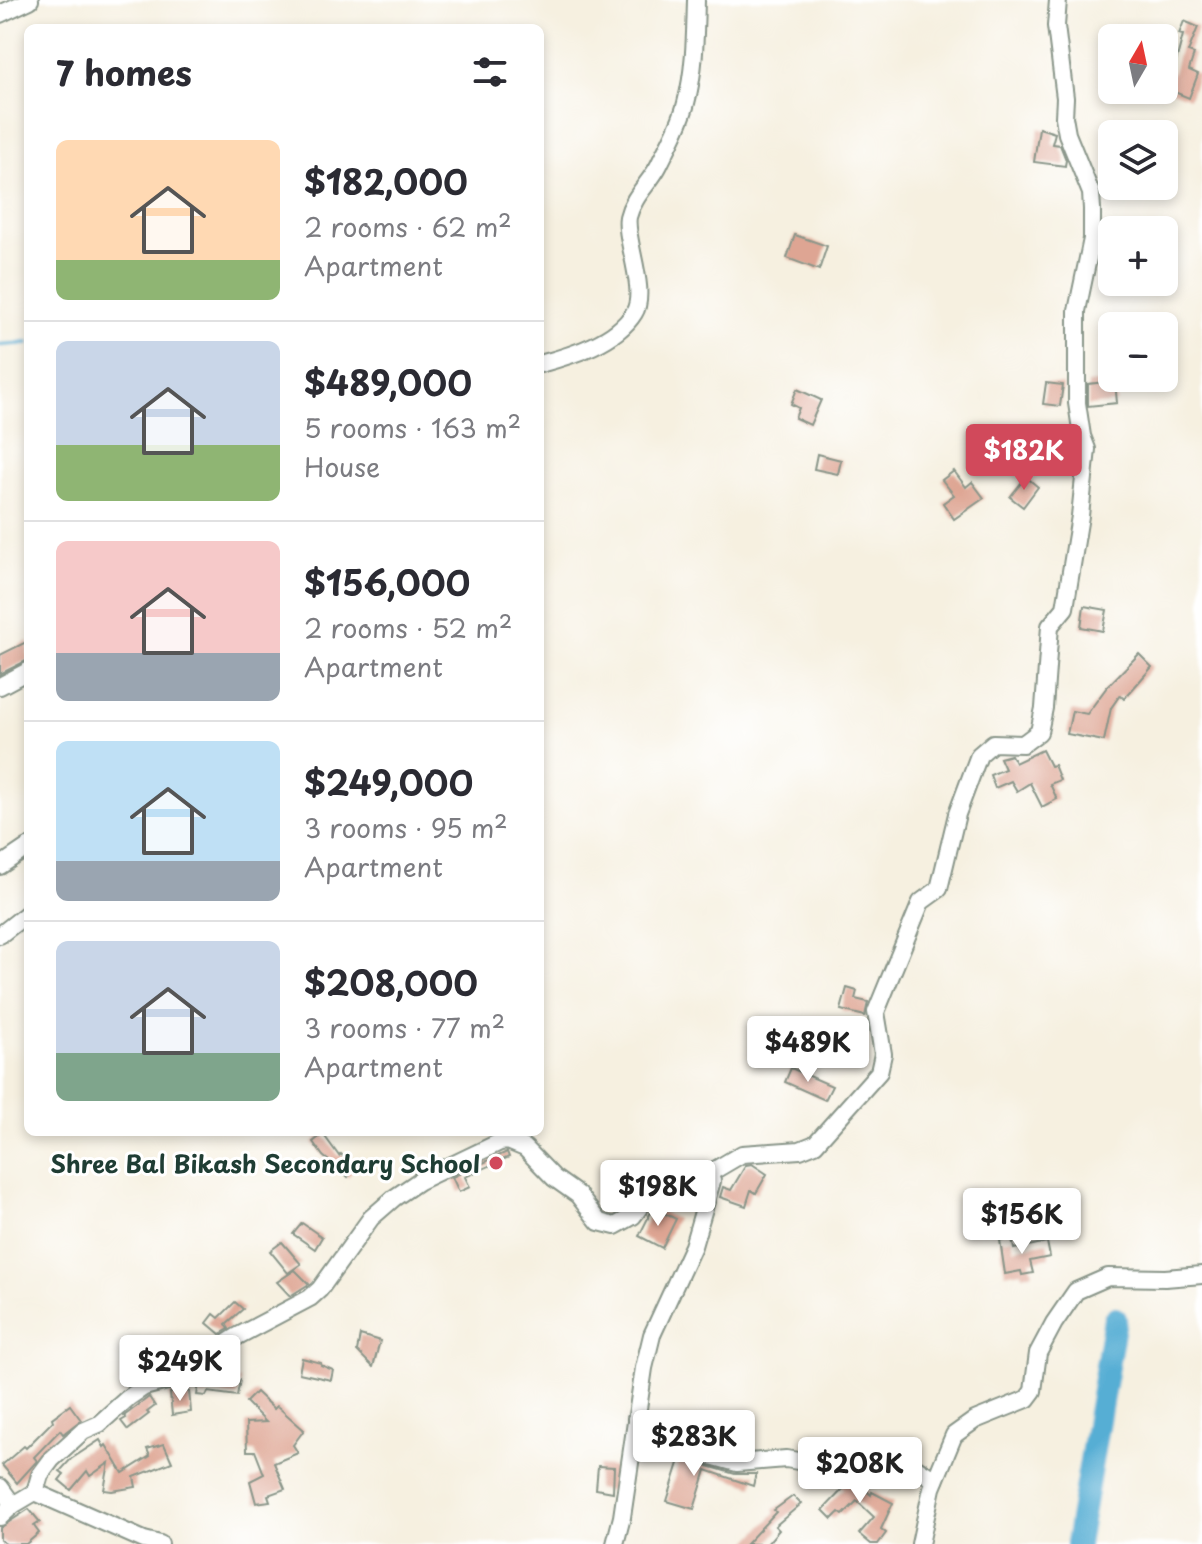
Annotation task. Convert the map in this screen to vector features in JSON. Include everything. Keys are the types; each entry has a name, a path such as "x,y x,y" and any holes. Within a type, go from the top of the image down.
{"street":[{"path":"0,14 30,0"},
{"path":"544,363 589,347 623,328 637,309 636,264 627,221 632,202 658,168 686,105 694,65 696,0"},
{"path":"0,1517 35,1492 40,1475 52,1459 83,1431 99,1424 144,1387 179,1378 238,1336 310,1298 320,1289 371,1218 419,1181 462,1159 500,1142 517,1143 554,1178 578,1195 599,1222 615,1226 633,1216 659,1186 708,1174 742,1154 786,1152 815,1144 879,1072 883,1054 876,1012 921,902 939,889 957,814 979,755 993,743 1023,744 1039,732 1044,708 1050,626 1065,608 1087,449 1077,403 1077,311 1092,239 1092,209 1091,193 1067,134 1064,117 1065,98 1056,26 1058,0"},
{"path":"0,686 24,673"},
{"path":"0,866 24,850"},
{"path":"0,935 24,916"},
{"path":"615,1544 652,1335 693,1246 712,1181 708,1174"},
{"path":"920,1544 935,1480 954,1435 965,1426 1027,1399 1033,1391 1038,1353 1076,1291 1108,1277 1202,1275"},
{"path":"636,1419 660,1425 711,1456 737,1463 778,1459 810,1463 866,1453 912,1465 935,1480"},
{"path":"0,1487 13,1505"},
{"path":"35,1492 144,1540 160,1544"}],"building":[{"path":"1184,21 1198,27 1188,52 1194,54 1189,70 1198,74 1189,98 1178,94 1178,54 1183,35 1179,34"},
{"path":"1039,128 1055,133 1052,144 1060,145 1065,166 1034,162"},
{"path":"795,235 827,246 819,270 787,258"},
{"path":"1046,383 1063,385 1060,406 1043,404"},
{"path":"1098,383 1098,392 1116,392 1117,403 1088,406 1088,384"},
{"path":"797,389 821,400 810,425 795,418 799,408 791,404"},
{"path":"1050,448 1074,451 1071,474 1047,471"},
{"path":"817,454 841,460 838,474 814,469"},
{"path":"954,471 966,487 972,482 984,498 954,519 943,503 954,495 942,480"},
{"path":"1026,477 1038,487 1023,507 1010,497"},
{"path":"1084,606 1107,610 1103,631 1081,627"},
{"path":"24,643 24,662 0,674 0,655"},
{"path":"1139,654 1152,667 1124,699 1120,695 1111,708 1104,741 1067,734 1072,711 1087,714 1107,687"},
{"path":"1042,750 1050,766 1054,765 1060,780 1050,784 1057,799 1042,807 1030,783 1017,791 1011,781 995,788 990,775 1005,769 1000,758 1011,755 1015,763"},
{"path":"847,988 857,991 855,999 868,1002 865,1016 841,1010"},
{"path":"791,1068 832,1086 825,1100 785,1082"},
{"path":"324,1136 339,1156 341,1154 354,1168 348,1177 323,1156 313,1142"},
{"path":"507,1152 509,1157 465,1177 470,1187 459,1192 452,1177"},
{"path":"752,1164 767,1174 756,1193 751,1190 746,1206 720,1197 723,1187 731,1190 746,1165"},
{"path":"653,1208 676,1219 662,1248 639,1236"},
{"path":"302,1223 322,1237 315,1249 293,1234"},
{"path":"1012,1238 1014,1249 1047,1242 1050,1257 1030,1261 1033,1273 1022,1275 1021,1271 1005,1274 1000,1240"},
{"path":"282,1242 301,1264 288,1273 270,1251"},
{"path":"295,1270 309,1284 290,1296 277,1282"},
{"path":"235,1302 243,1309 226,1324 229,1329 220,1334 207,1323 214,1314 219,1318"},
{"path":"360,1335 380,1341 373,1367 357,1351"},
{"path":"302,1358 333,1370 331,1380 299,1373"},
{"path":"200,1377 240,1380 237,1396 208,1392 206,1396 197,1395"},
{"path":"189,1391 191,1412 172,1415 170,1393"},
{"path":"256,1392 304,1430 293,1445 298,1453 274,1463 285,1489 268,1495 270,1501 256,1503 250,1481 264,1474 255,1451 247,1451 246,1423 266,1422 246,1402"},
{"path":"149,1397 155,1406 128,1430 121,1421 126,1418 124,1416"},
{"path":"70,1405 81,1420 63,1434 60,1430 34,1457 37,1461 17,1483 2,1465 24,1446 26,1448 53,1421 52,1418"},
{"path":"100,1440 123,1473 150,1456 147,1449 164,1444 172,1462 134,1477 136,1487 112,1491 104,1490 109,1463 90,1476 87,1471 71,1490 59,1480 64,1474 60,1471 71,1459"},
{"path":"669,1443 708,1466 735,1474 756,1474 753,1486 706,1470 694,1509 667,1501 680,1460 664,1454"},
{"path":"598,1466 614,1467 613,1492 596,1489"},
{"path":"842,1468 871,1495 872,1492 893,1503 881,1529 886,1533 878,1544 871,1544 859,1534 874,1517 857,1501 843,1515 839,1512 832,1519 823,1510 844,1488 828,1474"},
{"path":"793,1496 801,1504 775,1526 779,1530 767,1544 746,1544 776,1512 774,1510"},
{"path":"29,1509 40,1522 34,1526 39,1533 26,1544 6,1544 0,1540 0,1528"}],"waterway":[{"path":"0,345 24,343"},
{"path":"1077,1544 1115,1319"}],"place":[{"name":"Shree Bal Bikash Secondary School","path":"496,1163"}]}
